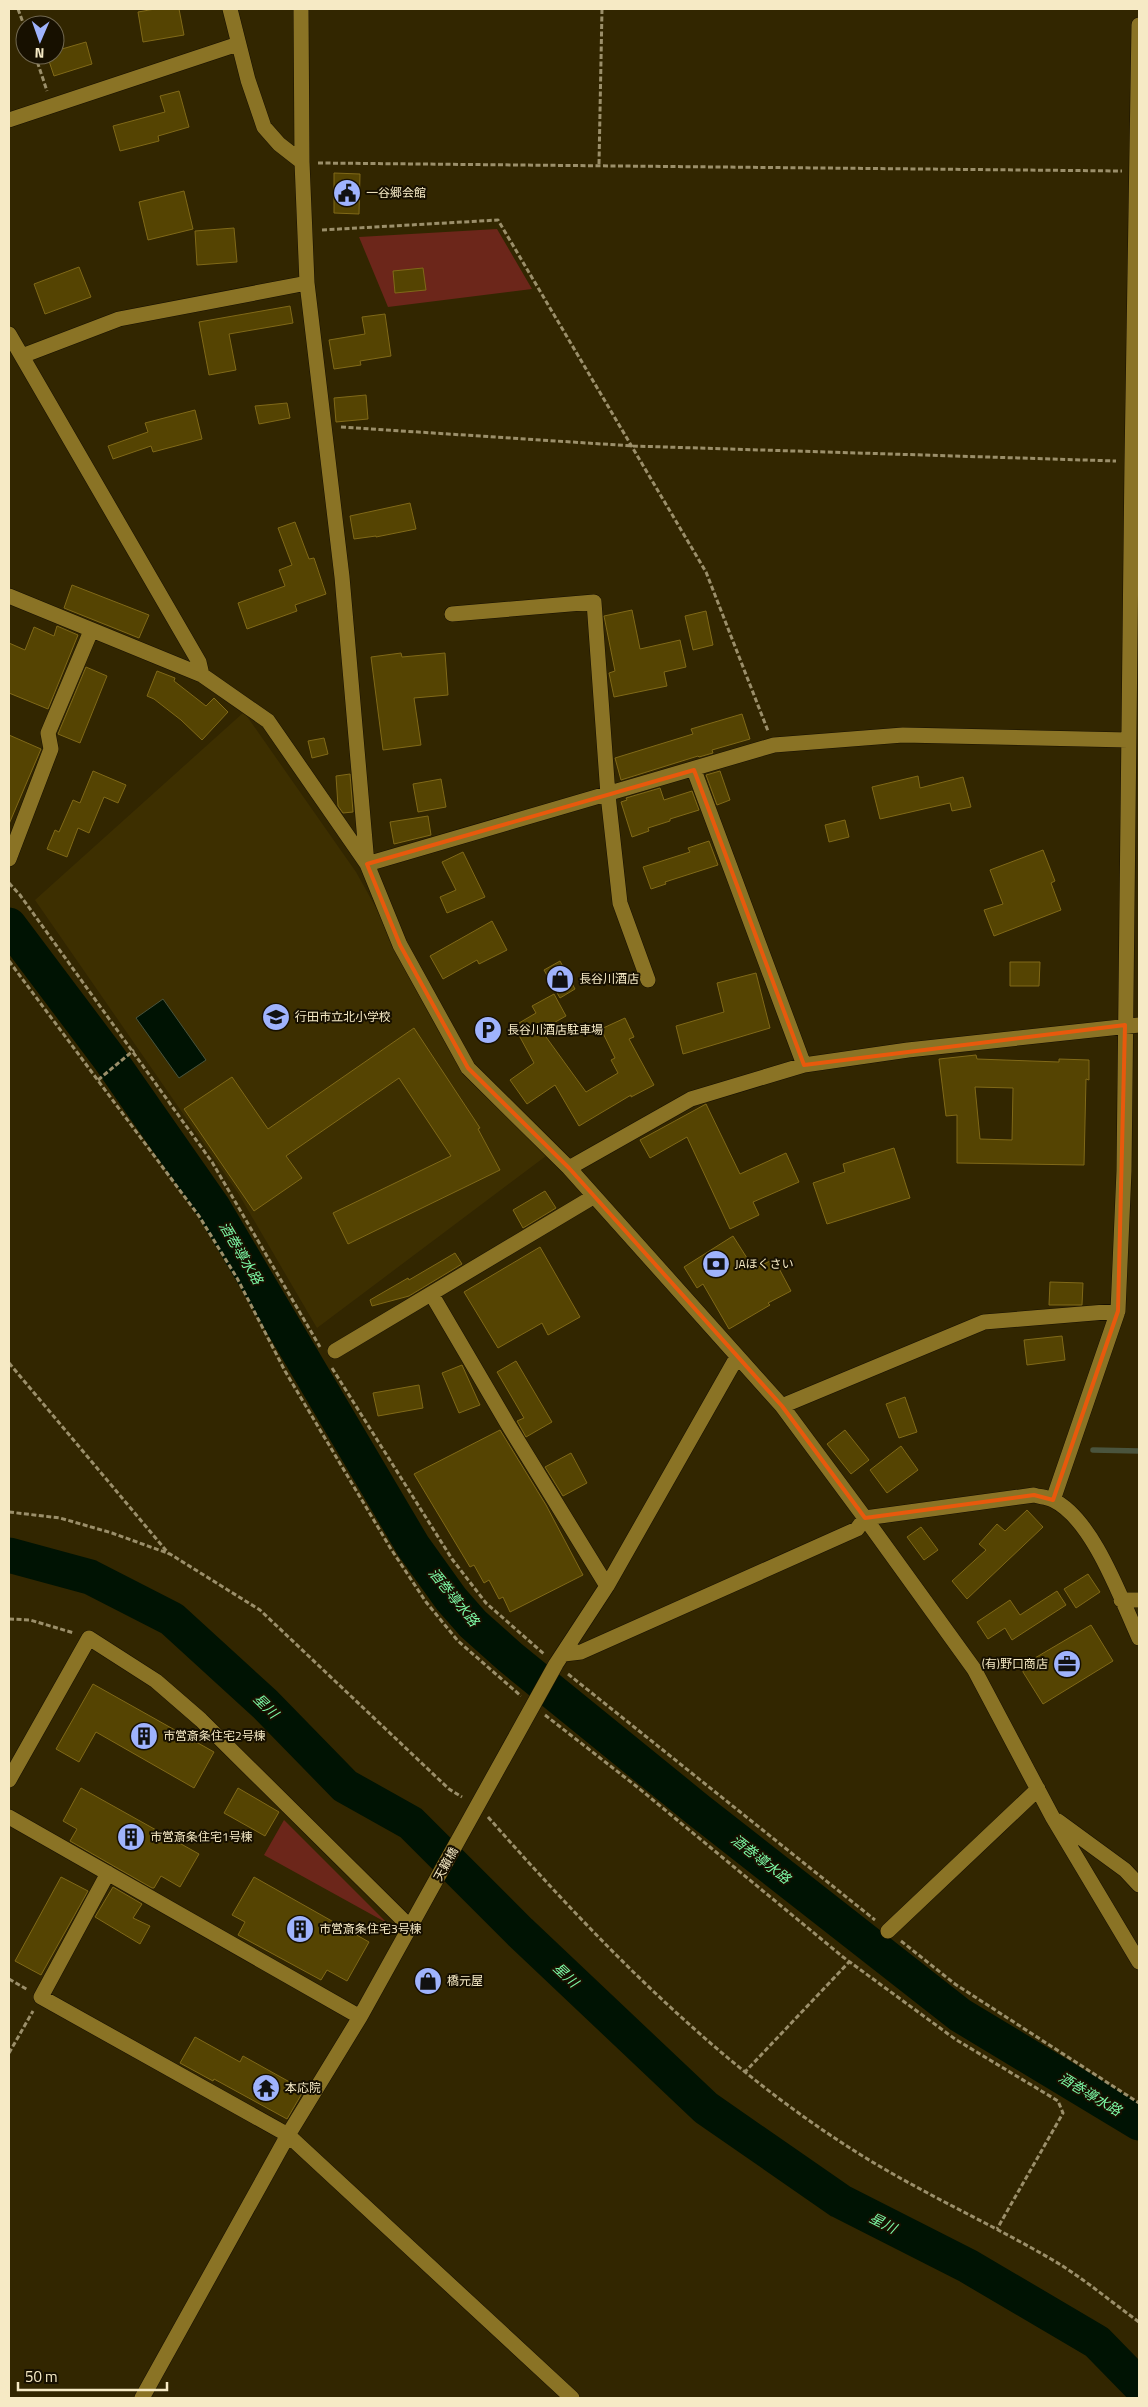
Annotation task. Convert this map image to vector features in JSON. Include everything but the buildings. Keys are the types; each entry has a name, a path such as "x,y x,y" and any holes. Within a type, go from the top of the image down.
{"street":[{"path":"230,9 238,44 264,127 279,144 302,162"},
{"path":"301,9 302,162 307,283 342,577 367,864"},
{"path":"1053,1500 1118,1311 1132,1025 1128,740 1139,25"},
{"path":"9,120 238,44"},
{"path":"22,356 119,319 307,283"},
{"path":"9,334 199,662 202,675"},
{"path":"9,596 202,675 268,722 367,864 400,945 468,1068 569,1168 737,1358 782,1406 974,1669 1053,1818 1139,1962"},
{"path":"452,614 594,602 608,795 620,903 648,980"},
{"path":"9,860 51,749 48,732 91,631"},
{"path":"367,864 694,770 774,745 903,735 1128,740"},
{"path":"694,770 804,1065"},
{"path":"569,1168 691,1099 804,1065 908,1050 1132,1025"},
{"path":"329,1355 593,1197"},
{"path":"432,1295 507,1423 607,1586"},
{"path":"782,1406 984,1322 1118,1311"},
{"name":"天籟橋","path":"142,2398 288,2135 360,2017 558,1662 607,1586 737,1358"},
{"path":"558,1662 856,1529 865,1518 1034,1495 1053,1500 1079,1519 1105,1564 1139,1638"},
{"path":"1121,1600 1139,1600"},
{"path":"9,1780 89,1638 156,1681 201,1720 412,1924"},
{"path":"888,1931 1038,1789"},
{"path":"9,1817 360,2017"},
{"path":"1053,1818 1125,1870 1139,1885"},
{"path":"108,1873 41,1997 288,2135 572,2398"}],"path":[{"path":"600,164 602,9"},
{"path":"38,65 52,105"},
{"path":"302,162 600,164 1136,173"},
{"path":"314,230 498,220 706,572 774,745"},
{"path":"323,426 633,446 1132,462"},
{"path":"9,883 20,895 134,1050 212,1162 452,1559 486,1603 955,1984 1139,2103"},
{"path":"9,961 198,1216 237,1278 285,1371 391,1549 426,1602 458,1640 496,1676 536,1704 850,1961 955,2039 1058,2101 1063,2113 997,2229"},
{"path":"98,1080 134,1050"},
{"path":"9,1363 170,1554"},
{"path":"9,1512 60,1518 112,1533 170,1554 260,1610 449,1789 478,1806 542,1878 597,1934 679,2014 744,2073 861,2155 1053,2260 1139,2322"},
{"path":"9,1619 30,1620 89,1638"},
{"path":"744,2073 850,1961"},
{"path":"9,2053 41,1997"}],"highlighted area":[{"path":"694,770 804,1065 1125,1025 1118,1311 1053,1500 1034,1495 865,1518 782,1406 569,1168 468,1068 400,945 367,864"}],"shaded area":[{"path":"497,229 532,289 388,307 359,237"},
{"name":"行田市立北小学校","path":"244,712 356,872 470,1075 546,1156 317,1328 238,1193 35,900"},
{"path":"163,999 206,1060 179,1078 136,1018"},
{"path":"284,1820 387,1923 264,1855"}],"waterway":[{"name":"酒巻導水路","path":"9,925 109,1058 213,1207 413,1546 451,1599 473,1624 510,1657 697,1809 960,2015 1139,2123"},
{"path":"1093,1450 1139,1451"},
{"name":"星川","path":"9,1555 90,1577 172,1619 265,1704 345,1786 411,1823 520,1932 706,2108 840,2201 968,2266 1097,2342 1139,2385"}],"place":[{"name":"一谷郷会館","path":"347,193"},
{"name":"長谷川酒店","path":"560,979"},
{"name":"行田市立北小学校","path":"276,1017"},
{"name":"長谷川酒店駐車場","path":"488,1030"},
{"name":"JAほくさい","path":"716,1264"},
{"name":"(有)野口商店","path":"1067,1664"},
{"name":"市営斎条住宅2号棟","path":"144,1736"},
{"name":"市営斎条住宅1号棟","path":"131,1837"},
{"name":"市営斎条住宅3号棟","path":"300,1929"},
{"name":"橋元屋","path":"428,1981"},
{"name":"本応院","path":"266,2088"}]}
